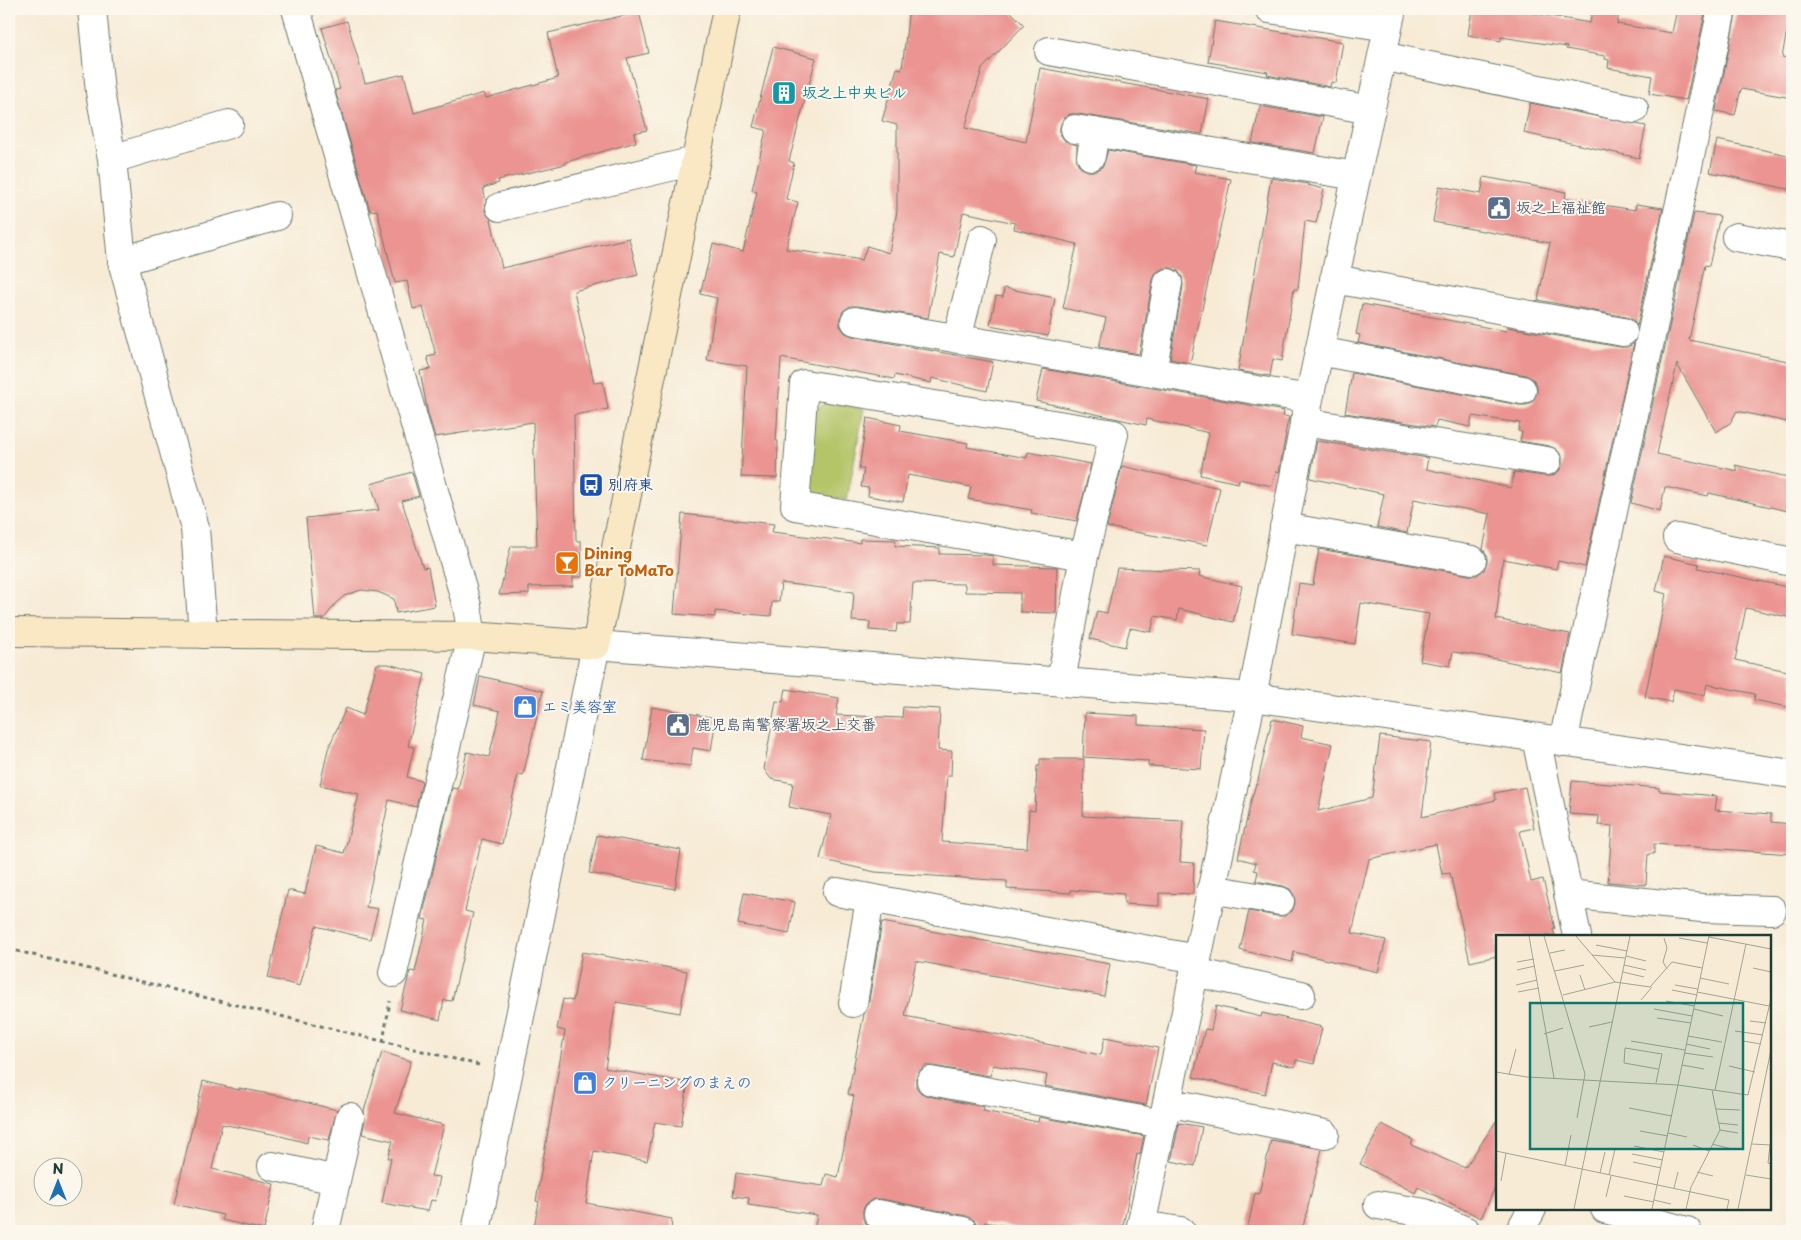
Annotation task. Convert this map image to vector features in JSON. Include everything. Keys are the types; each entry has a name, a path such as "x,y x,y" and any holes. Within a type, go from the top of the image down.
{"street":[{"path":"92,9 100,92 112,159 122,261 195,528 203,634"},
{"path":"296,9 467,606 472,636 393,973"},
{"path":"476,1231 694,161 727,9"},
{"path":"1181,1231 1141,1228 1252,697 1306,411 1390,18 1269,9"},
{"path":"1563,742 1722,9"},
{"path":"1049,52 1370,110"},
{"path":"1382,56 1634,109"},
{"path":"112,159 229,124"},
{"path":"1087,139 1356,176"},
{"path":"500,207 694,161"},
{"path":"122,261 277,216"},
{"path":"1736,237 1792,247"},
{"path":"957,339 982,239"},
{"path":"1334,279 1624,332"},
{"path":"1152,372 1168,283"},
{"path":"855,322 1152,372 1306,411 1547,461"},
{"path":"1319,351 1522,390"},
{"path":"1061,681 1084,556 1114,434 804,384 795,506 1084,556"},
{"path":"1284,526 1472,560"},
{"path":"1677,538 1792,562"},
{"path":"9,632 472,636 1061,681 1252,697 1792,774"},
{"path":"1536,738 1577,935"},
{"path":"1211,889 1280,901"},
{"path":"837,892 1195,965 1301,995"},
{"path":"1568,894 1702,908 1772,910"},
{"path":"853,1003 870,899"},
{"path":"931,1081 1326,1134"},
{"path":"325,1231 350,1116"},
{"path":"272,1166 336,1180"},
{"path":"1378,1205 1425,1213 1466,1231"},
{"path":"1520,1231 1531,1210"},
{"path":"1609,1210 1687,1231"},
{"path":"878,1214 963,1231"}],"path":[{"path":"9,949 509,1072"},
{"path":"383,1042 393,985 393,973"}],"green space":[{"path":"827,402 864,409 847,500 817,496 808,482 814,410"}],"building":[{"path":"909,9 1008,9 1024,25 982,69 965,128 1026,142 1040,68 1209,99 1202,134 1078,114 1070,114 1063,119 1060,127 1060,134 1065,141 1077,145 1077,162 1081,168 1088,171 1096,171 1103,166 1108,150 1196,165 1194,172 1231,179 1190,363 1170,359 1183,286 1182,277 1178,271 1170,268 1162,269 1156,273 1139,354 1099,347 1106,318 1063,308 1077,244 1014,229 1015,223 963,212 954,257 940,254 928,318 850,306 843,311 840,318 840,326 845,333 852,336 993,362 987,391 932,378 931,383 895,375 894,379 781,358 776,441 778,441 777,478 741,477 747,366 707,360 717,298 700,294 713,244 743,252 757,192 752,190 766,130 753,127 773,47 816,58 789,161 794,163 786,199 798,202 786,249 862,260 867,246 889,253 897,211 897,125 882,121 897,68 902,69"},
{"path":"1472,9 1510,9 1590,23 1592,9 1620,9 1617,24 1672,33 1677,9 1706,9 1686,100 1649,94 1652,76 1608,68 1609,60 1605,59 1605,56 1566,49 1567,47 1501,37 1501,41 1468,35"},
{"path":"1737,9 1791,9 1782,57 1792,59 1792,98 1741,89 1735,115 1716,111"},
{"path":"639,12 649,53 627,58 647,130 634,133 636,142 566,162 566,164 498,180 499,183 483,188 486,201 485,211 491,219 502,268 629,238 638,275 574,291 594,383 603,382 608,409 574,415 576,541 581,541 582,577 573,577 573,586 529,587 529,594 499,595 511,546 537,546 533,422 435,437 428,414 420,371 431,369 427,357 436,355 423,307 413,309 407,281 395,283 377,210 370,211 335,90 340,89 322,28 347,21 365,83 404,74 414,113 484,93 486,98 558,78 548,33"},
{"path":"1215,21 1343,42 1336,83 1331,82 1330,87 1267,75 1268,72 1208,62"},
{"path":"1530,103 1646,126 1639,158 1524,133"},
{"path":"1260,106 1323,117 1315,153 1252,143"},
{"path":"1717,140 1792,156 1792,190 1710,172"},
{"path":"1484,177 1566,192 1565,199 1635,210 1636,204 1663,208 1637,326 1633,320 1626,317 1538,300 1550,243 1433,222 1439,186 1481,194"},
{"path":"1271,178 1308,184 1324,189 1316,223 1305,221 1298,289 1294,289 1282,361 1273,359 1270,376 1238,371"},
{"path":"1694,213 1720,216 1709,266 1705,265 1689,340 1792,362 1792,423 1737,411 1730,423 1716,432 1677,364 1657,454 1738,471 1735,465 1792,478 1792,512 1709,493 1708,496 1665,487 1660,511 1631,503"},
{"path":"1004,288 1055,298 1048,336 990,325 996,296 1003,297"},
{"path":"1362,304 1506,331 1507,327 1620,347 1628,347 1634,343 1585,567 1558,561 1556,569 1503,559 1496,619 1570,634 1562,673 1482,656 1453,652 1450,666 1420,661 1429,614 1361,603 1355,644 1292,634 1299,583 1313,585 1319,549 1469,575 1477,575 1484,570 1487,562 1487,555 1483,549 1490,514 1414,499 1407,533 1377,527 1384,494 1310,478 1317,441 1428,458 1426,469 1511,488 1514,472 1552,476 1559,471 1562,464 1562,456 1556,449 1520,441 1522,432 1518,431 1520,423 1472,416 1470,427 1437,420 1435,427 1345,413 1352,373 1519,405 1527,405 1533,401 1537,392 1537,385 1533,379 1525,375 1358,343 1360,335 1356,334"},
{"path":"1043,369 1284,411 1283,416 1289,417 1279,472 1276,471 1272,486 1239,479 1238,483 1200,475 1209,433 1147,419 1146,425 1036,401"},
{"path":"867,418 901,425 900,431 968,443 967,447 1027,458 1028,452 1091,464 1077,521 1031,513 1032,510 968,499 971,487 908,475 903,502 868,496 869,488 861,487 864,469 859,469"},
{"path":"1122,466 1220,488 1207,545 1107,527"},
{"path":"412,472 419,496 402,501 423,568 428,567 435,606 396,613 394,599 378,592 361,590 344,596 324,619 315,619 306,518 379,510 371,484"},
{"path":"682,514 774,524 772,532 860,543 860,539 896,540 895,546 940,548 939,554 993,556 993,565 1057,567 1056,613 1020,612 1020,593 965,592 965,584 913,583 910,624 897,624 896,632 869,630 870,622 852,621 854,592 781,583 779,602 772,602 771,616 715,611 715,617 674,614"},
{"path":"1664,556 1699,564 1698,568 1792,588 1792,618 1746,608 1735,660 1792,672 1792,708 1754,700 1755,694 1707,684 1705,695 1674,689 1671,702 1645,697 1666,594 1656,591"},
{"path":"1117,568 1200,571 1199,576 1242,586 1233,622 1179,609 1177,620 1155,616 1151,632 1130,628 1125,647 1090,639 1097,611 1107,613"},
{"path":"377,664 388,664 425,674 408,746 414,747 407,777 422,781 416,807 389,800 366,907 378,909 370,939 316,926 300,986 268,978 288,890 305,894 316,846 344,853 359,794 320,785 328,749 346,708 363,715"},
{"path":"480,676 543,691 523,775 518,774 502,844 482,839 465,911 473,913 452,1001 444,1000 440,1020 400,1010 410,971 415,972 427,920 422,919 452,788 458,789 467,752 489,757 500,711 474,705"},
{"path":"786,689 839,698 836,715 902,718 903,707 940,709 938,750 952,751 951,776 947,776 942,842 1027,848 1029,810 1035,811 1037,766 1040,766 1040,759 1084,759 1083,816 1183,821 1180,862 1194,863 1193,894 1159,893 1159,906 1124,904 1124,894 1071,890 1071,893 1007,889 1007,881 875,872 820,859 831,815 789,807 793,783 771,779 764,769 776,701 783,702"},
{"path":"652,707 716,718 711,751 693,748 690,766 643,760"},
{"path":"1085,713 1138,716 1138,725 1204,729 1201,769 1148,766 1148,761 1083,757"},
{"path":"1272,719 1303,726 1301,737 1333,744 1318,811 1372,798 1380,736 1431,742 1422,817 1496,800 1495,793 1525,787 1534,828 1520,831 1531,882 1543,879 1555,929 1553,929 1555,935 1496,935 1496,956 1470,962 1450,873 1442,874 1436,844 1369,859 1352,933 1386,940 1378,972 1294,952 1292,962 1240,950 1249,911 1285,916 1292,911 1295,903 1294,895 1290,889 1256,881 1258,871 1254,870 1256,863 1238,858 1251,801 1257,785"},
{"path":"1572,781 1659,788 1659,791 1717,796 1715,810 1771,814 1771,822 1792,824 1790,854 1654,844 1654,854 1648,854 1646,885 1608,882 1612,826 1598,825 1599,816 1569,814"},
{"path":"597,835 681,850 675,889 589,873"},
{"path":"744,893 795,902 789,934 738,924"},
{"path":"882,922 1110,964 1104,996 916,961 905,1016 1101,1055 1105,1037 1158,1048 1146,1105 1045,1086 1047,1075 993,1065 990,1076 925,1066 919,1071 916,1078 916,1087 921,1093 984,1107 983,1111 1038,1122 1039,1117 1144,1136 1140,1155 1137,1154 1122,1231 1035,1231 985,1222 984,1231 978,1231 978,1226 974,1220 966,1216 873,1199 866,1204 863,1210 863,1219 868,1226 885,1231 814,1231 817,1215 748,1205 749,1198 733,1196 736,1173 823,1186 826,1174 838,1177 854,1096 848,1094 864,1014 868,1006"},
{"path":"582,952 687,971 680,1013 616,1002 605,1068 688,1083 681,1126 655,1122 647,1161 594,1151 586,1203 672,1219 671,1231 533,1231 539,1202 536,1201 565,1031 557,1029 563,999 573,1001"},
{"path":"1216,1006 1261,1017 1262,1013 1322,1027 1314,1064 1296,1060 1295,1067 1272,1062 1265,1094 1193,1077 1205,1029 1211,1030"},
{"path":"382,1052 411,1061 395,1113 444,1125 431,1176 440,1177 435,1201 431,1200 428,1211 382,1203 391,1158 388,1158 393,1141 362,1134 365,1120 364,1111"},
{"path":"203,1081 337,1110 329,1140 308,1136 307,1143 222,1124 212,1169 274,1184 264,1230 222,1220 223,1215 174,1204"},
{"path":"1496,1122 1496,1185 1481,1218 1418,1187 1415,1193 1360,1164 1382,1124 1413,1140 1411,1145 1465,1168"},
{"path":"1179,1123 1202,1127 1195,1166 1171,1161"},
{"path":"1271,1140 1322,1149 1302,1231 1247,1231 1255,1193 1259,1194"}],"place":[{"name":"坂之上中央ビル","path":"784,93"},
{"name":"坂之上福祉館","path":"1499,208"},
{"name":"別府東","path":"591,485"},
{"name":"Dining Bar ToMaTo","path":"567,563"},
{"name":"エミ美容室","path":"525,707"},
{"name":"鹿児島南警察署坂之上交番","path":"678,725"},
{"name":"クリーニングのまえの","path":"585,1083"}]}
